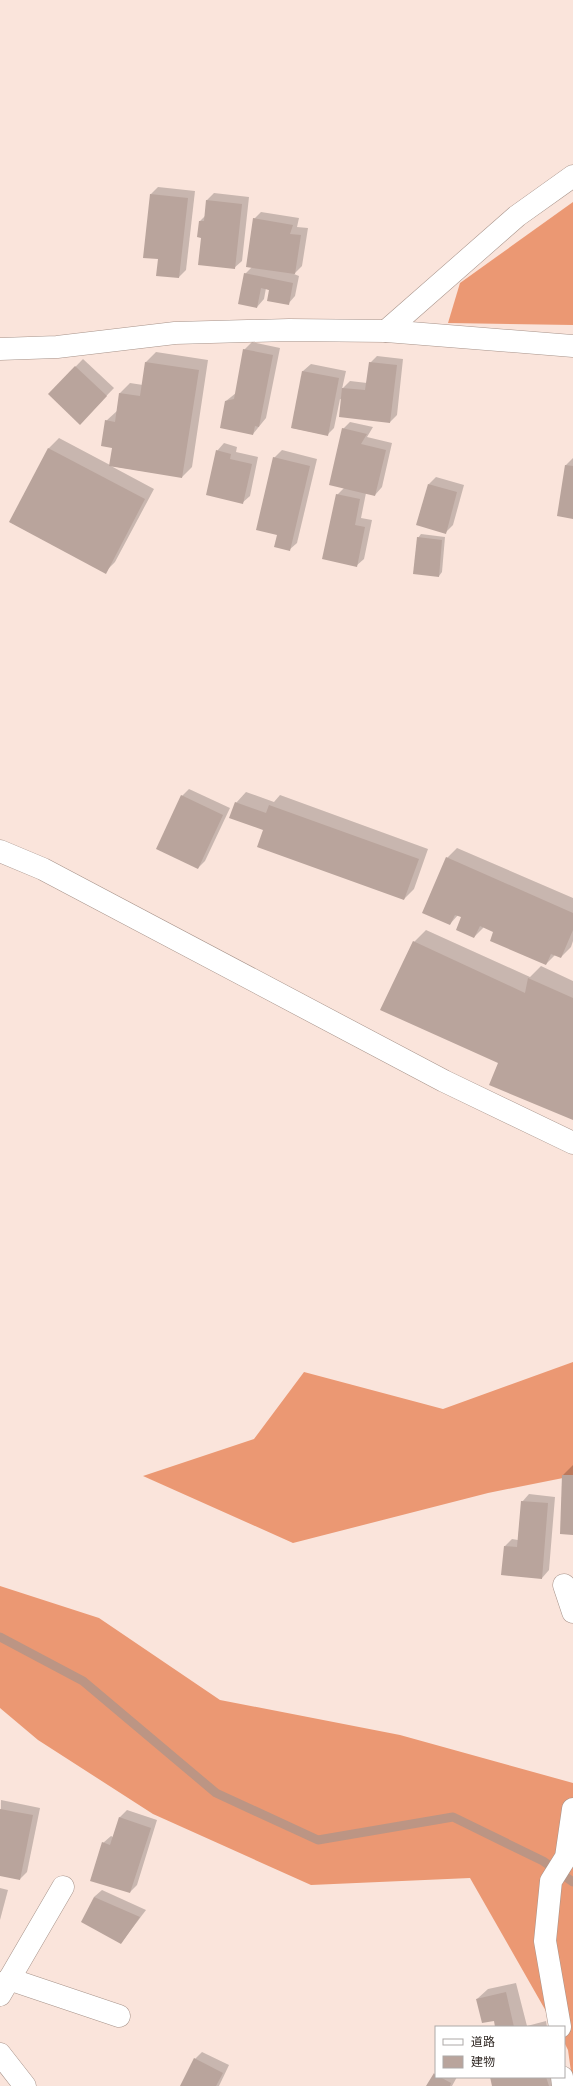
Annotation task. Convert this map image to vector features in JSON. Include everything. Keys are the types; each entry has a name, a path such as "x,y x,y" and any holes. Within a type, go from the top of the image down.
{"street":[{"path":"386,331 517,216 573,176"},
{"path":"0,349 57,347 175,332 289,330 386,331 573,346"},
{"path":"0,851 43,869 444,1081 573,1143"},
{"path":"564,1585 573,1612"},
{"path":"560,2026 544,1941 551,1880 566,1856 573,1809"},
{"path":"63,1887 4,1987 119,2016"},
{"path":"0,2054 25,2086"}],"shaded area":[{"path":"573,202 573,325 448,323 460,283"},
{"path":"573,1362 573,1476 488,1493 293,1543 143,1476 254,1439 304,1372 443,1409"},
{"path":"0,1586 99,1618 220,1700 400,1735 573,1783 573,2086 568,2050 565,2044 565,2026 554,2026 470,1878 311,1885 153,1814 38,1740 0,1708"}],"building":[{"path":"150,194 188,198 179,278 156,276 158,259 143,258"},
{"path":"206,200 242,204 235,269 198,265 201,238 197,237 199,221 204,221"},
{"path":"253,218 293,225 290,234 301,235 295,274 246,267"},
{"path":"244,273 293,283 289,305 267,301 269,290 261,288 257,308 238,304"},
{"path":"243,349 273,355 259,427 255,426 253,435 220,428 225,401 234,399"},
{"path":"145,362 199,370 182,478 109,466 112,448 101,446 105,420 115,422 119,393 140,396"},
{"path":"369,362 397,365 390,423 339,417 342,388 365,390"},
{"path":"75,366 107,396 80,425 48,394"},
{"path":"302,371 339,378 328,436 291,428"},
{"path":"342,428 367,434 361,444 386,450 375,496 329,485"},
{"path":"48,448 145,499 106,574 9,522"},
{"path":"216,450 231,454 230,459 252,464 243,504 206,495"},
{"path":"273,457 310,466 290,551 274,547 277,535 256,530"},
{"path":"565,465 573,466 573,519 557,516"},
{"path":"428,484 457,492 446,534 416,525"},
{"path":"336,494 360,499 355,525 365,527 357,567 322,559"},
{"path":"417,537 442,540 439,577 413,574"},
{"path":"181,795 223,815 198,869 156,849"},
{"path":"235,802 266,813 269,805 419,859 404,900 257,847 263,830 229,818"},
{"path":"446,857 573,913 573,930 561,958 551,954 546,965 490,941 493,932 480,926 474,938 456,930 461,917 455,915 450,925 422,913"},
{"path":"413,941 525,993 528,978 573,998 573,1120 489,1085 498,1063 380,1010"},
{"path":"562,1475 573,1475 573,1535 560,1534"},
{"path":"521,1501 548,1503 542,1579 501,1575 504,1546 517,1547"},
{"path":"0,1809 33,1815 20,1880 0,1876"},
{"path":"119,1817 151,1828 130,1893 90,1881 102,1842 110,1845"},
{"path":"94,1897 140,1917 121,1944 81,1922"},
{"path":"506,1992 514,2026 495,2026 494,2021 482,2023 476,1999"},
{"path":"194,2058 223,2073 216,2086 180,2086"},
{"path":"434,2073 435,2078 442,2078 451,2083 450,2086 426,2086"},
{"path":"490,2078 546,2078 549,2086 492,2086"}],"waterway":[{"path":"0,1637 83,1681 216,1793 318,1840 453,1817 543,1861 573,1882"}]}
